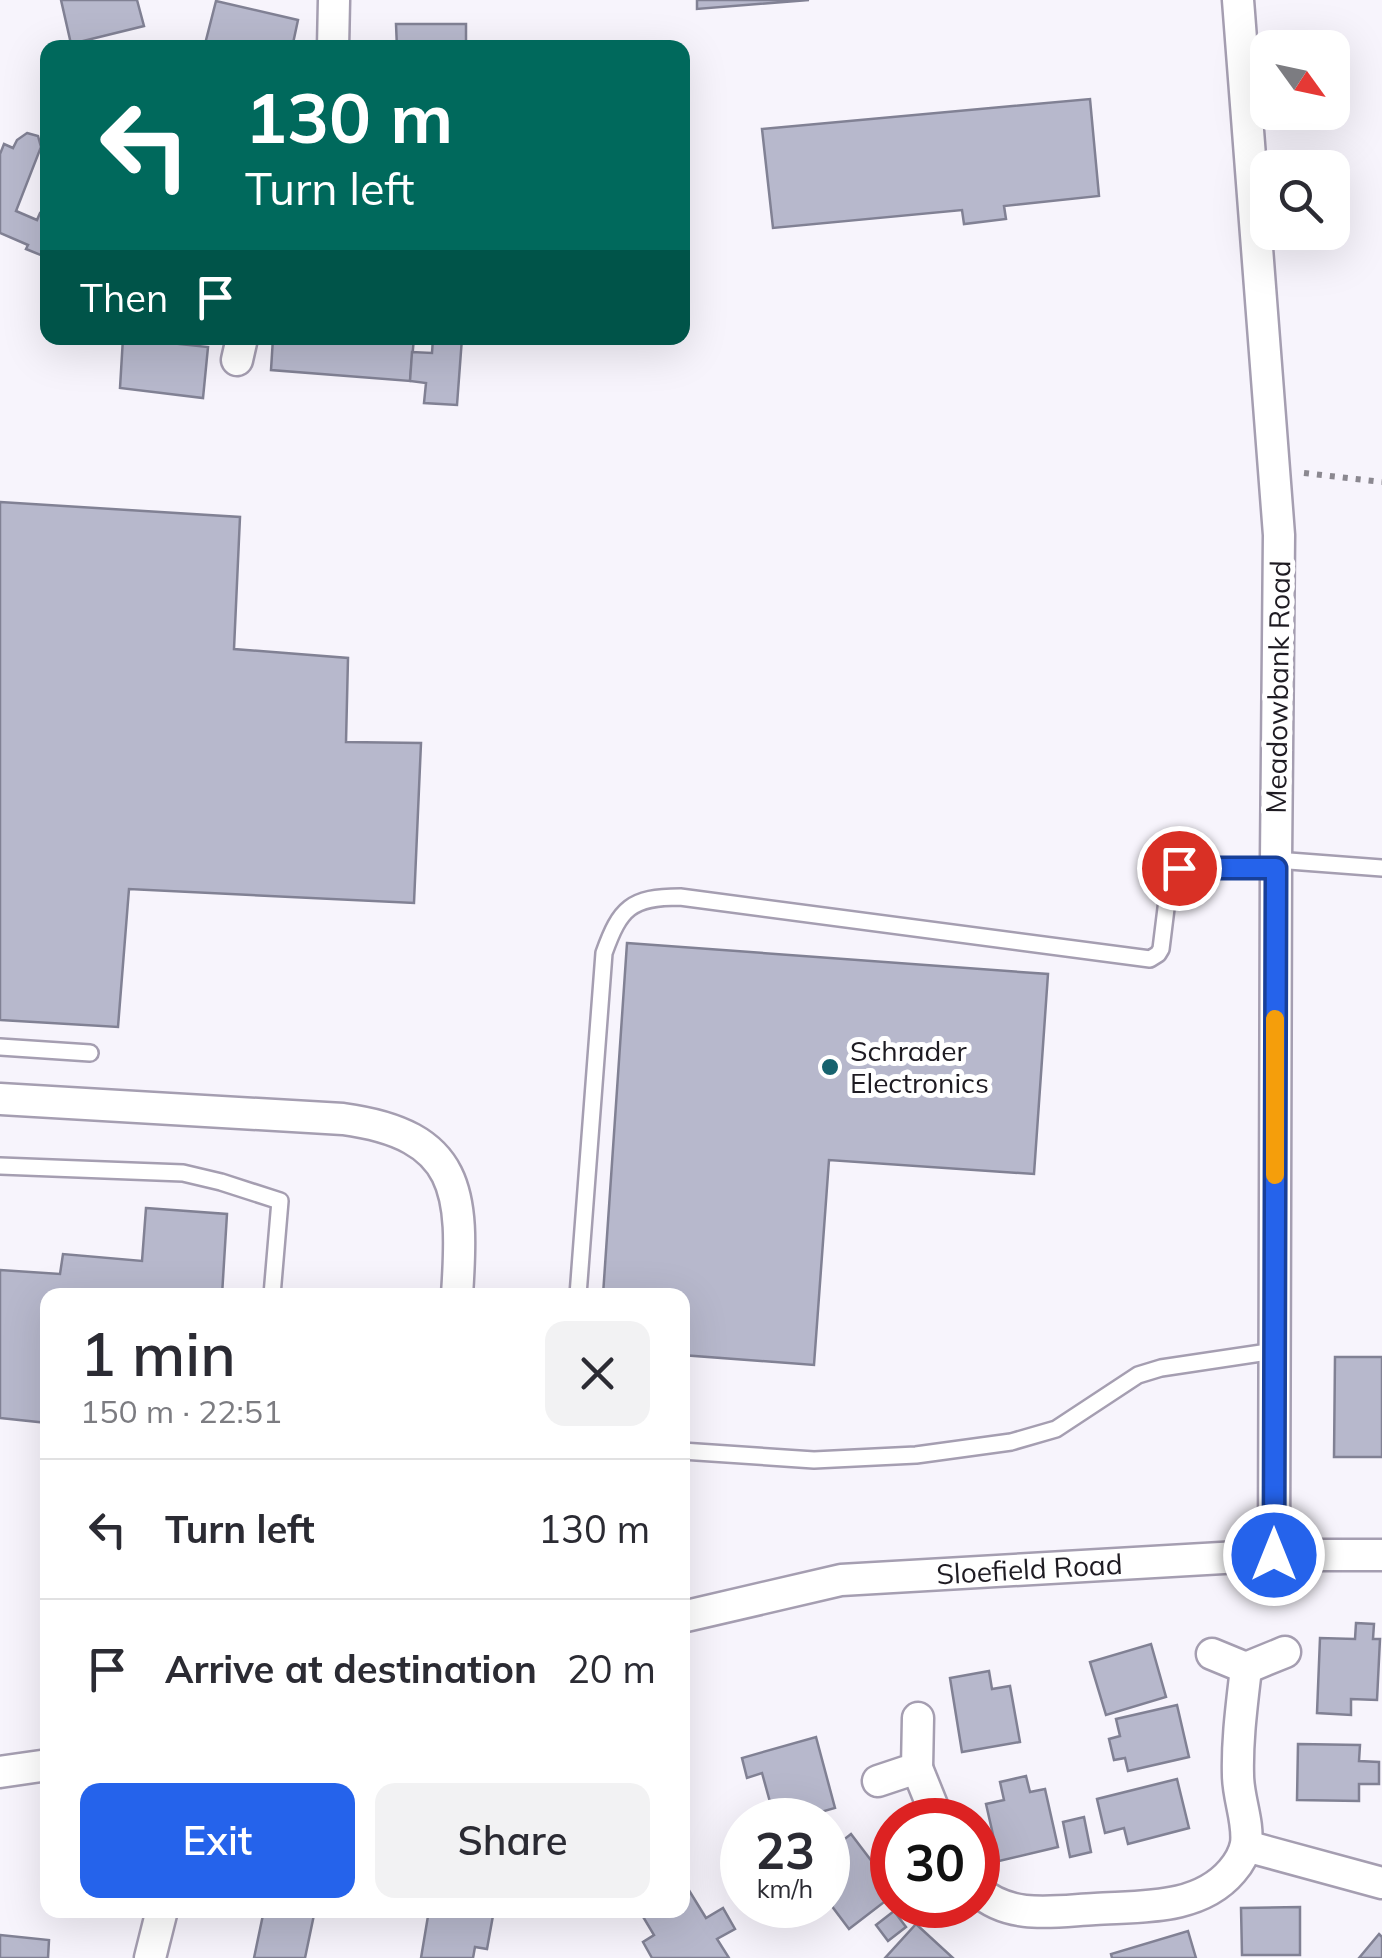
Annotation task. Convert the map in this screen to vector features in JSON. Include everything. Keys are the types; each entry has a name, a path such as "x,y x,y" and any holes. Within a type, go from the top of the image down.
{"street":[{"path":"333,40 334,0"},
{"name":"Meadowbank Road","path":"1238,0 1279,535 1274,1555"},
{"path":"0,1099 342,1119 387,1127 428,1151 443,1166 453,1187 459,1208 458,1288"},
{"name":"Sloefield Road","path":"690,1615 841,1580 1274,1555 1382,1554"},
{"path":"1212,1654 1246,1668 1286,1652"},
{"path":"1000,1905 1030,1912 1161,1905 1198,1896 1239,1862 1246,1846 1238,1791 1238,1736 1246,1668"},
{"path":"918,1718 917,1768 929,1798"},
{"path":"0,1772 40,1765"},
{"path":"878,1782 917,1768"},
{"path":"1246,1846 1382,1883"},
{"path":"150,1958 160,1918"}],"lane":[{"path":"579,1288 604,953 623,912 639,901 680,897 1150,959 1161,949 1173,870 1276,864 1382,868"},
{"path":"0,1047 90,1053"},
{"path":"0,1166 201,1176 280,1202 273,1288"},
{"path":"690,1452 814,1460 916,1455 1011,1442 1056,1429 1138,1375 1274,1351"}],"path":[{"path":"1274,472 1382,482"}],"building":[{"path":"61,0 137,0 144,26 87,40 70,40"},
{"path":"697,0 809,0 697,9"},
{"path":"216,1 298,20 294,40 206,40"},
{"path":"396,24 466,24 466,40 397,40"},
{"path":"1090,99 1099,196 1004,206 1006,219 964,224 962,210 773,228 762,129"},
{"path":"27,133 38,136 40,143 16,211 37,220 40,213 40,255 0,233 0,154 4,144 13,148"},
{"path":"123,345 208,347 203,398 120,388"},
{"path":"273,345 413,345 410,381 271,370"},
{"path":"433,345 461,345 457,405 424,403 426,383 410,381 412,352 432,353"},
{"path":"0,502 240,517 234,649 348,658 346,742 421,743 414,903 129,889 118,1027 0,1020"},
{"name":"Schrader Electronics","path":"627,943 1048,974 1034,1174 829,1160 814,1365 690,1356 690,1288 603,1288"},
{"path":"146,1208 227,1214 222,1288 40,1288 40,1422 0,1418 0,1270 60,1274 63,1254 142,1261"},
{"path":"1335,1357 1382,1357 1382,1457 1334,1457"},
{"path":"1356,1623 1374,1624 1373,1639 1380,1639 1377,1700 1351,1699 1351,1715 1317,1713 1320,1638 1355,1639"},
{"path":"1151,1644 1166,1697 1106,1715 1090,1662"},
{"path":"989,1671 992,1689 1010,1686 1020,1742 962,1752 950,1678"},
{"path":"1177,1705 1189,1757 1128,1771 1125,1758 1114,1760 1109,1739 1120,1736 1116,1719"},
{"path":"816,1737 832,1798 769,1798 762,1773 747,1778 742,1758"},
{"path":"1298,1744 1360,1745 1359,1761 1379,1762 1379,1784 1359,1784 1359,1801 1297,1800"},
{"path":"1026,1776 1030,1792 1045,1789 1058,1847 1000,1861 1000,1801 1004,1800 1000,1782"},
{"path":"1177,1779 1189,1828 1128,1844 1124,1828 1105,1833 1097,1799"},
{"path":"1084,1817 1091,1852 1070,1857 1063,1822"},
{"path":"850,1835 870,1859 870,1913 849,1929 850,1928"},
{"path":"690,1892 706,1918 720,1910 720,1928 735,1929 717,1939 729,1958 652,1958 643,1942 654,1935 644,1918 690,1918"},
{"path":"1300,1907 1300,1955 1242,1955 1241,1908"},
{"path":"262,1918 313,1918 305,1958 254,1958"},
{"path":"428,1918 493,1918 487,1949 475,1947 473,1958 421,1958"},
{"path":"878,1928 905,1928 888,1941"},
{"path":"912,1928 920,1928 953,1958 885,1958"},
{"path":"1188,1931 1196,1958 1112,1958 1111,1954"},
{"path":"1379,1934 1382,1958 1359,1958"},
{"path":"0,1935 49,1940 48,1958 0,1958"}],"slow traffic":[{"path":"1275,1019 1275,1175"}],"place":[{"name":"Schrader Electronics","path":"830,1067"}],"route":[{"path":"1179,868 1276,868 1274,1555"}]}
